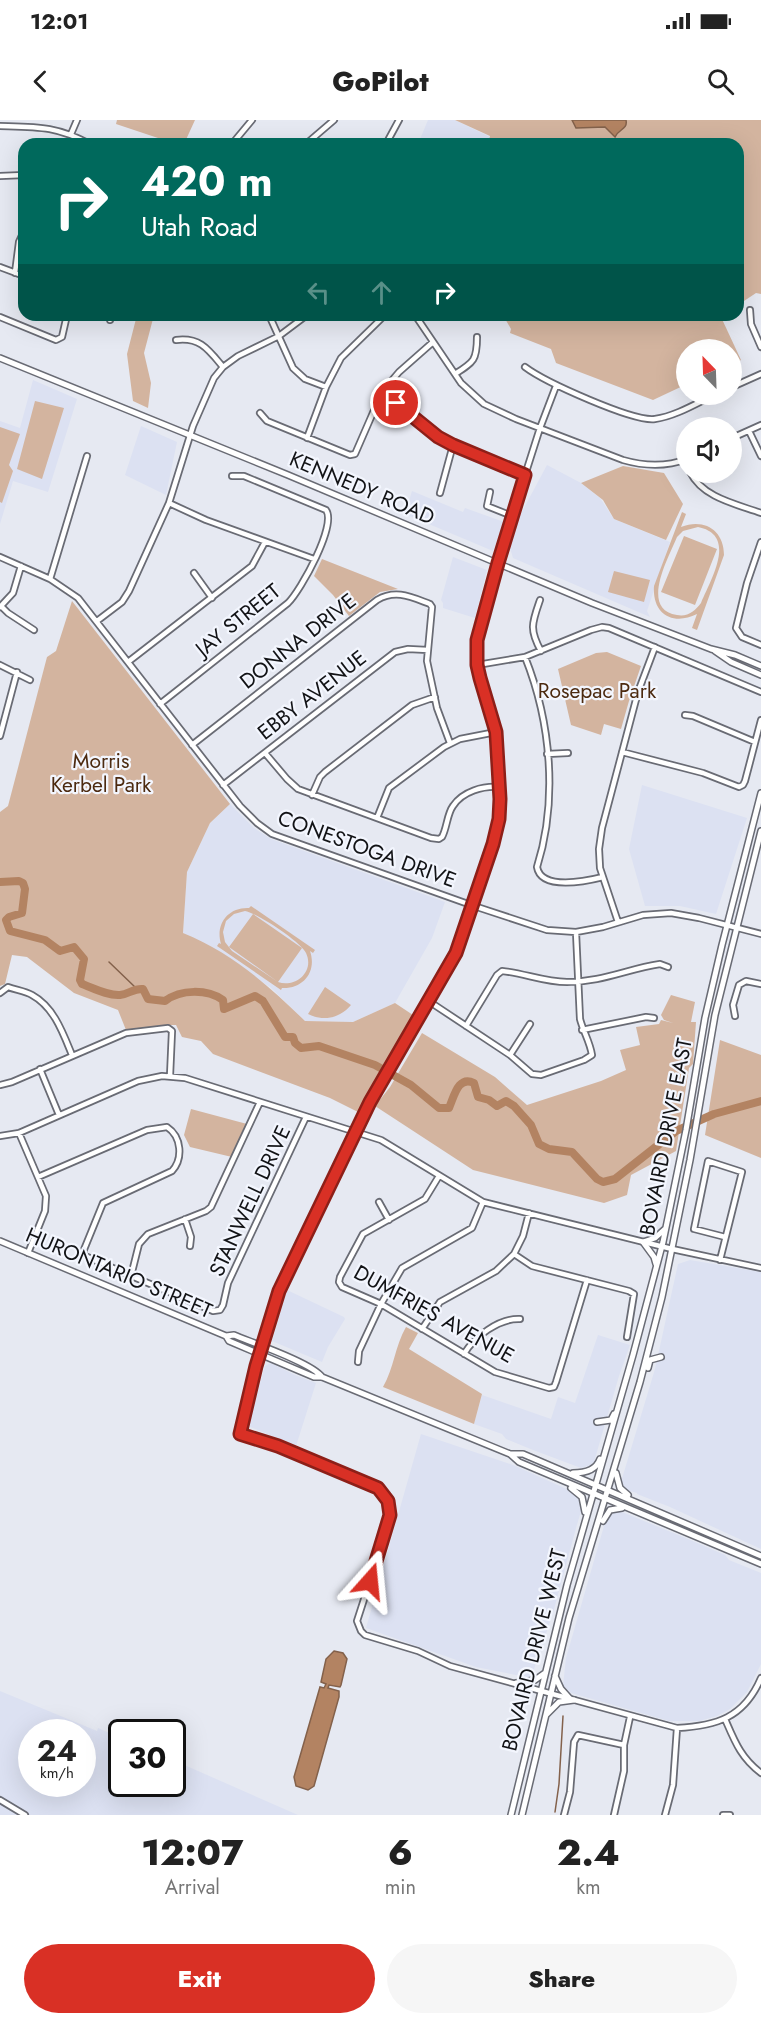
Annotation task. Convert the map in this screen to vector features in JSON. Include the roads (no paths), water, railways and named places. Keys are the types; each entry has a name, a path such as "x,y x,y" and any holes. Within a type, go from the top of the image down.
{"main road":[{"name":"KENNEDY ROAD","path":"0,358 711,649"},
{"path":"711,649 735,655 761,666"},
{"path":"711,649 731,662 761,675"},
{"name":"BOVAIRD DRIVE EAST","path":"592,1494 662,1247 686,1130 705,1018 726,926 761,793"},
{"name":"BOVAIRD DRIVE EAST","path":"606,1499 653,1334 696,1127 715,1015 761,831"},
{"path":"656,1268 654,1257 643,1242 658,1236 667,1225"},
{"name":"HURONTARIO STREET","path":"0,1241 226,1336 234,1335 263,1347 318,1371 322,1377"},
{"path":"642,1375 647,1371 650,1360 661,1357 651,1348 653,1334"},
{"name":"HURONTARIO STREET","path":"226,1336 229,1341 510,1454 519,1462 592,1494 761,1564"},
{"path":"597,1422 611,1420 617,1411"},
{"path":"567,1472 581,1473 590,1470 598,1463 602,1450 606,1448"},
{"name":"HURONTARIO STREET","path":"510,1454 523,1454 761,1556"},
{"path":"616,1464 616,1478 620,1488 639,1503"},
{"path":"561,1480 564,1485 575,1490 582,1497 585,1505 584,1522"},
{"name":"BOVAIRD DRIVE WEST","path":"510,1815 592,1494"},
{"name":"BOVAIRD DRIVE WEST","path":"522,1815 569,1618 606,1499"},
{"path":"597,1530 602,1525 606,1512 612,1509 622,1508 635,1512"},
{"path":"516,1683 534,1680 546,1671"},
{"path":"555,1676 561,1689 572,1699"},
{"path":"545,1716 559,1702 572,1699"}],"street":[{"path":"71,134 77,120"},
{"path":"236,138 252,120"},
{"path":"313,138 334,120"},
{"path":"389,138 399,120"},
{"path":"0,126 45,127 79,138"},
{"path":"0,176 18,175"},
{"path":"15,273 18,248"},
{"path":"0,267 18,274"},
{"path":"750,310 751,324 761,347"},
{"path":"0,317 56,340 62,337 66,321"},
{"path":"273,321 293,368 305,379 326,387"},
{"path":"97,621 126,597 169,503 190,436 211,384 223,367 251,348 279,336 300,321"},
{"path":"308,438 326,387 341,358 379,321"},
{"path":"419,321 461,383 484,404 516,419 623,460 637,464 659,465 676,462"},
{"path":"455,374 475,359 477,337"},
{"path":"176,340 192,339 199,342 223,367"},
{"path":"260,413 267,421 350,455 355,454 382,392 399,372 433,342"},
{"path":"525,367 556,386 647,419 671,415 692,405"},
{"path":"742,383 761,374"},
{"path":"556,386 512,516 477,640 477,665 496,732 500,788 499,819 493,844 471,905 463,939 376,1090 279,1291 240,1434 278,1446 372,1485 378,1488 384,1496 390,1508 389,1522 357,1621 365,1635 418,1651 450,1666 677,1728 705,1726 725,1719 752,1695 761,1678"},
{"path":"382,392 438,437 525,475"},
{"path":"742,434 761,425"},
{"path":"749,431 761,456"},
{"path":"440,493 453,445"},
{"path":"51,579 87,456"},
{"name":"JAY STREET","path":"160,704 288,603 300,588 319,552 329,519 324,509 244,476 232,476"},
{"path":"697,483 707,492 761,513"},
{"path":"490,492 487,506 512,516"},
{"path":"169,503 206,520 314,559"},
{"path":"128,662 252,566 265,542"},
{"path":"761,542 736,628 742,638 761,645"},
{"name":"CONESTOGA DRIVE","path":"0,556 51,579 78,598 248,816 272,834 547,930 576,932 643,915 671,913 761,934"},
{"path":"21,566 13,593 1,606 34,630"},
{"path":"194,573 212,598"},
{"name":"DONNA DRIVE","path":"192,745 383,597 399,593 430,604 432,607 428,650"},
{"path":"540,600 532,623 534,638 541,651"},
{"path":"477,665 525,657 602,627 761,692"},
{"path":"618,922 598,858 602,828 641,680 655,647"},
{"name":"EBBY AVENUE","path":"223,785 395,652 408,649 428,650"},
{"path":"428,650 429,671 435,697 450,743"},
{"path":"525,657 543,710 547,754 549,812 547,832 537,867 538,873 554,881 567,883 603,877"},
{"path":"0,665 30,680"},
{"path":"0,736 17,672"},
{"path":"312,795 320,777 325,772 412,705 435,697"},
{"path":"685,715 693,716 755,742"},
{"path":"622,752 703,773 739,787 745,781 761,720"},
{"path":"378,818 389,788 450,743 474,735 496,732"},
{"path":"265,753 298,789 431,838 439,839 445,831 451,810 456,802 479,788 500,788"},
{"path":"547,754 568,753"},
{"path":"427,1000 510,1055 532,1074 541,1075 584,1060 591,1055 582,1030 576,932"},
{"path":"466,1026 497,975 502,971 548,981 578,981 616,976 652,965 660,964 668,967"},
{"path":"735,1016 733,1005 740,985 746,981 761,984"},
{"path":"0,993 9,987 37,999 56,1018 72,1054"},
{"path":"582,1030 646,1017 654,1018"},
{"path":"510,1055 530,1024"},
{"path":"0,1085 126,1033 168,1028 172,1031 173,1039 170,1076"},
{"path":"40,1069 59,1115"},
{"path":"0,1136 19,1133 152,1077 185,1078 390,1145 483,1202 662,1247 761,1268"},
{"path":"38,1177 147,1130 167,1127 173,1131 181,1154 176,1166 172,1171 103,1203 84,1248 85,1256 130,1276 142,1239 148,1234 211,1207 260,1102"},
{"name":"STANWELL DRIVE","path":"130,1276 213,1311 220,1310 228,1283 306,1117"},
{"path":"19,1133 46,1196 45,1211 28,1252"},
{"path":"720,1260 742,1172 708,1161 694,1229 725,1237"},
{"name":"DUMFRIES AVENUE","path":"439,1176 425,1199 363,1234 339,1282 342,1287 381,1304 495,1372 549,1388 554,1387 587,1280"},
{"path":"379,1202 389,1220"},
{"path":"358,1362 359,1351 381,1304 402,1268 472,1228 483,1202"},
{"path":"422,1329 440,1302 496,1271 514,1254 523,1236 529,1213"},
{"path":"185,1219 191,1237 190,1246"},
{"path":"514,1254 532,1266 634,1294 627,1337"},
{"path":"464,1354 470,1343 477,1337 508,1320 520,1319"},
{"path":"614,1815 624,1772 624,1744 630,1717"},
{"path":"725,1719 741,1753 748,1763 761,1773"},
{"path":"665,1815 673,1785 677,1728"},
{"path":"564,1815 570,1792 574,1742 578,1735 624,1744"},
{"path":"0,1800 25,1815"},
{"path":"723,1815 730,1815"}],"waterway":[{"path":"0,882 19,881 23,883 25,889 22,913 6,920 10,931 45,940 60,951 74,947 84,959 80,980 82,984 115,995 143,989 148,999 165,1001 179,994 202,992 223,1000 224,1009 255,996 263,1001 285,1037 293,1037 295,1043 301,1048 319,1046 375,1065 411,1085 439,1108 449,1108 460,1084 469,1081 474,1083 478,1097 489,1100 497,1106 506,1101 514,1106 531,1125 539,1144 549,1149 572,1152 597,1179 603,1182 615,1179 676,1131 714,1114 761,1101"},
{"path":"109,962 136,988"},
{"path":"555,1812 563,1716"}],"park label":[{"name":"Rosepac Park","path":"597,691"},
{"name":"Morris Kerbel Park","path":"101,773"}]}
